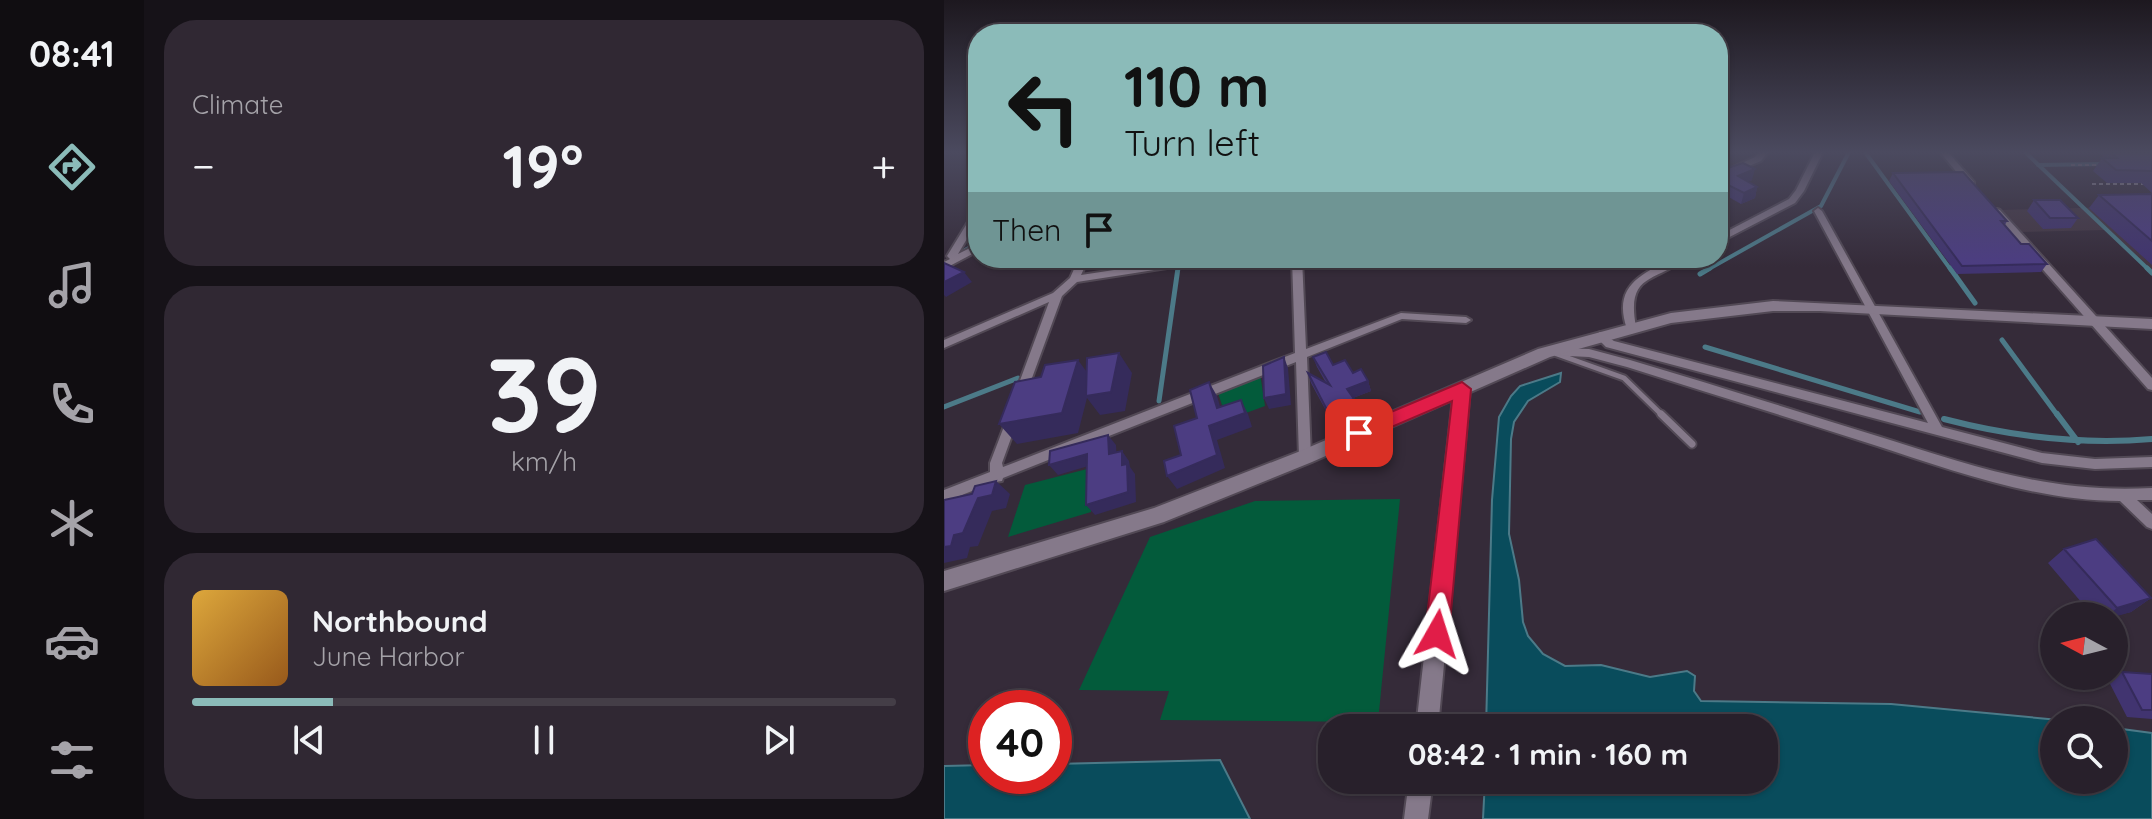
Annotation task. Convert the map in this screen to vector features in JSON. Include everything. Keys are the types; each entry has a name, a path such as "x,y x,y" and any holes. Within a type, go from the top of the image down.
{"main road":[{"path":"944,581 1157,516 1305,457 1550,351 1671,318 1773,306 1872,308 2152,324"}],"street":[{"path":"1728,235 1792,201 1800,190"},
{"path":"1978,190 2152,386"},
{"path":"1818,211 1939,432"},
{"path":"958,259 952,256 968,229"},
{"path":"944,266 968,253"},
{"path":"944,344 1057,295 1074,279 1079,268"},
{"path":"1074,279 1146,268"},
{"path":"1299,268 1305,457"},
{"path":"1631,327 1626,298 1631,287 1662,268"},
{"path":"997,477 996,463 1057,295"},
{"path":"944,496 1401,316 1466,320"},
{"path":"1600,336 1610,344 2042,458 2095,464 2152,462"},
{"path":"1550,351 1589,353 1630,364 1950,465 2031,484 2124,497 2152,494"},
{"path":"1428,714 1462,389"},
{"path":"2124,497 2152,523"},
{"path":"1416,819 1419,794"}],"lane":[{"path":"1550,351 1624,378 1692,444"}],"shaded area":[{"path":"2152,206 2152,271 2107,230 2021,232 1999,210"}],"green space":[{"path":"1260,373 1265,406 1227,420 1217,390"},
{"path":"1091,468 1091,512 1008,537 1025,485"},
{"path":"1400,499 1379,714 1318,714 1318,721 1160,720 1169,691 1079,690 1150,537 1255,501"}],"water":[{"path":"1561,373 1560,382 1528,401 1514,422 1511,439 1509,534 1519,580 1523,622 1528,636 1543,654 1565,666 1601,665 1650,677 1687,671 1695,676 1694,691 1701,701 1891,704 2040,718 2040,794 2128,794 2128,730 2152,733 2152,819 1483,819 1484,794 1778,794 1778,714 1486,714 1492,500 1499,417 1520,386"},
{"path":"1220,760 1250,819 944,819 944,766 968,765 968,794 1072,794 1072,764"}],"building":[{"path":"1906,190 1979,190 2007,221 2001,221 2021,244 2029,244 2047,264 1962,266"},
{"path":"2152,194 2152,241 2099,195"},
{"path":"2034,200 2060,200 2078,218 2050,218"},
{"path":"944,263 964,272 944,282"},
{"path":"1326,352 1333,365 1345,360 1353,373 1361,369 1368,381 1347,389 1354,399 1327,410 1308,373 1330,385 1313,357"},
{"path":"1119,353 1111,392 1086,396 1087,358"},
{"path":"1284,357 1286,394 1264,398 1263,366"},
{"path":"1078,360 1062,413 999,424 1015,382 1041,377 1045,365"},
{"path":"1209,382 1217,408 1241,400 1245,413 1209,426 1217,455 1167,476 1164,461 1181,455 1174,426 1197,418 1190,390"},
{"path":"1108,435 1109,454 1122,451 1122,465 1127,464 1128,492 1086,505 1087,454 1049,465 1050,451"},
{"path":"996,481 992,495 978,498 963,533 954,535 951,546 944,547 944,500 972,494 975,486"},
{"path":"2096,539 2151,598 2128,605 2128,602 2112,602 2064,549"},
{"path":"2128,672 2152,674 2152,710 2142,710 2128,683"}],"waterway":[{"path":"1728,258 1821,206 1829,190"},
{"path":"1893,190 1951,270"},
{"path":"2065,190 2149,270"},
{"path":"1159,401 1178,268"},
{"path":"1700,274 1710,268"},
{"path":"1707,270 1711,268"},
{"path":"1950,268 1975,303"},
{"path":"2149,270 2152,273"},
{"path":"2002,340 2058,416"},
{"path":"1705,347 1920,412"},
{"path":"944,407 1018,378"},
{"path":"2057,414 2076,440"},
{"path":"1944,419 1996,431 2076,440"},
{"path":"2076,440 2152,439"}],"route":[{"path":"1359,433 1462,389 1437,634"}]}
